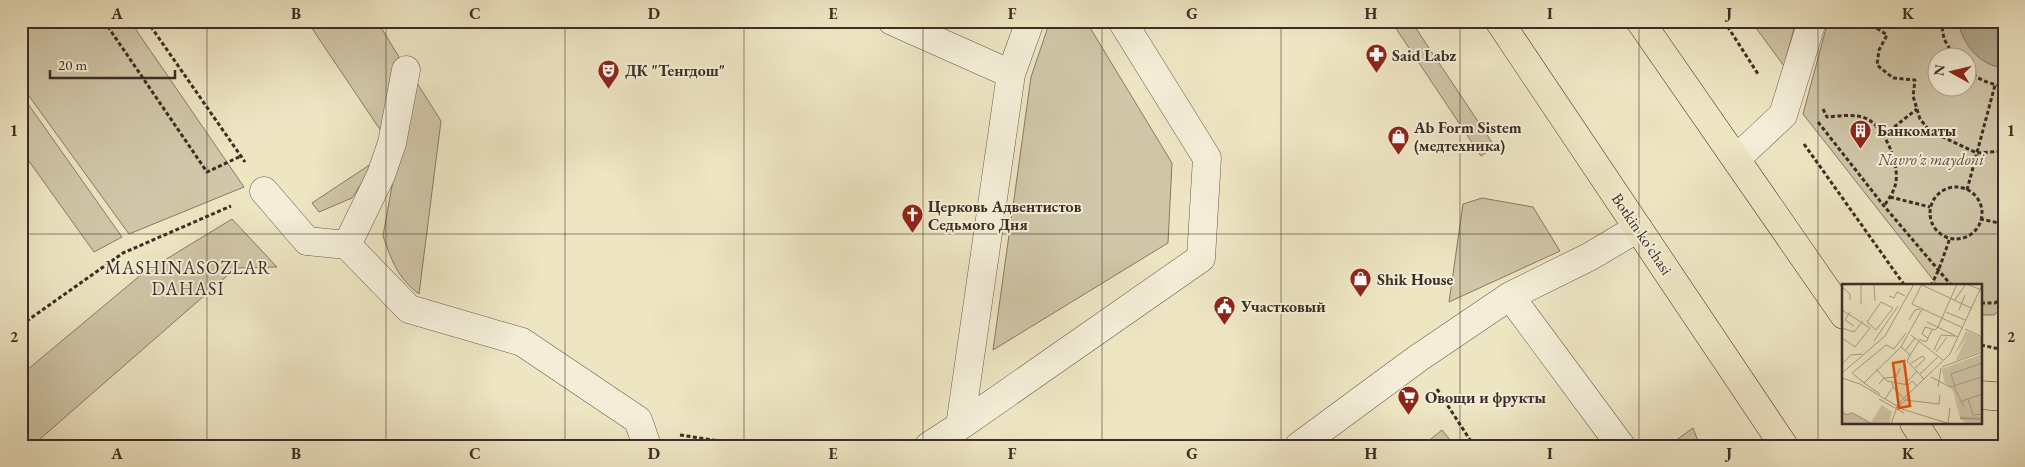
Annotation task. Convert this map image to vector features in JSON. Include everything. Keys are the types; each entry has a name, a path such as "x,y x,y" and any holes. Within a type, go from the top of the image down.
{"main road":[{"name":"Botkin ko'chasi","path":"1499,21 1784,446"},
{"path":"1640,21 1842,312"},
{"path":"1982,396 2004,397"},
{"path":"1915,424 1929,446"}],"lane":[{"path":"892,21 1011,74"},
{"path":"960,426 1011,74 1030,21"},
{"path":"929,446 1201,258 1207,158 1122,21"},
{"path":"1736,159 1783,115 1812,21"},
{"path":"347,245 382,175 390,151 406,70"},
{"path":"264,191 307,241 347,245 409,309 522,342 638,420 645,438"},
{"path":"1299,446 1417,359 1510,296 1589,258 1638,228"},
{"path":"1510,296 1621,446"}],"path":[{"path":"104,21 207,172 240,156"},
{"path":"21,325 123,252 264,191 147,21"},
{"path":"1724,21 1783,115 1904,284"},
{"path":"1866,21 1887,35 1879,50 1877,65 1893,78 1915,80 1913,96 1920,118 1930,131 1977,153 2004,151"},
{"path":"1940,21 1944,38 1950,48"},
{"path":"1978,77 1995,85 2004,86"},
{"path":"1967,190 1995,85"},
{"path":"1820,101 1827,117 1847,115 1868,119 1884,135 1896,165 1896,185 1884,206"},
{"path":"1884,135 1917,109"},
{"path":"1817,120 1884,206 1950,284"},
{"path":"1960,188 1967,190 1979,202 1982,211 1980,220 1972,233 1958,239 1950,238 1936,230 1930,215 1930,207 1939,194 1945,190 1960,188"},
{"path":"1890,197 1930,207"},
{"path":"1980,220 2004,224"},
{"path":"1931,284 1939,269 1950,238"},
{"path":"1982,303 1995,303 2004,297"},
{"path":"1982,345 2004,350"},
{"path":"1417,359 1474,446"},
{"path":"645,438 726,442 729,446"}],"green space":[{"path":"21,21 130,21 244,187 129,234 21,85"},
{"path":"307,21 377,21 399,57 385,137"},
{"path":"1050,21 1086,21 1172,163 1168,243 993,350 1031,77"},
{"path":"1391,21 1411,21 1495,147 1481,156"},
{"path":"1751,21 1796,21 1784,66"},
{"name":"Navro'z maydoni","path":"1828,21 2004,21 2004,307 1994,315 1982,315 1982,284 1936,284 1803,114"},
{"path":"412,75 441,121 419,294 400,275 383,236"},
{"path":"21,94 122,237 94,252 21,150"},
{"path":"377,160 352,198 319,212 312,203"},
{"path":"1482,198 1533,207 1560,251 1449,302 1463,204"},
{"path":"232,219 277,267 236,268 32,446 21,446 21,375 142,274"},
{"path":"1693,428 1700,446 1668,446"},
{"path":"1442,430 1455,446 1422,446"}],"shaded area":[{"path":"1958,21 2004,21 2004,68 1987,63 1980,58 1978,56 1978,48 1971,48 1960,30"}],"place":[{"name":"Said Labz","path":"1376,74"},
{"name":"ДК \"Тенгдош\"","path":"609,89"},
{"name":"Банкоматы","path":"1861,149"},
{"name":"Ab Form Sistem (медтехника)","path":"1398,155"},
{"name":"Церковь Адвентистов Седьмого Дня","path":"912,234"},
{"name":"Shik House","path":"1361,298"},
{"name":"Участковый","path":"1225,325"},
{"name":"Овощи и фрукты","path":"1409,416"}],"district":[{"name":"MASHINASOZLAR DAHASI","path":"188,277"}]}
